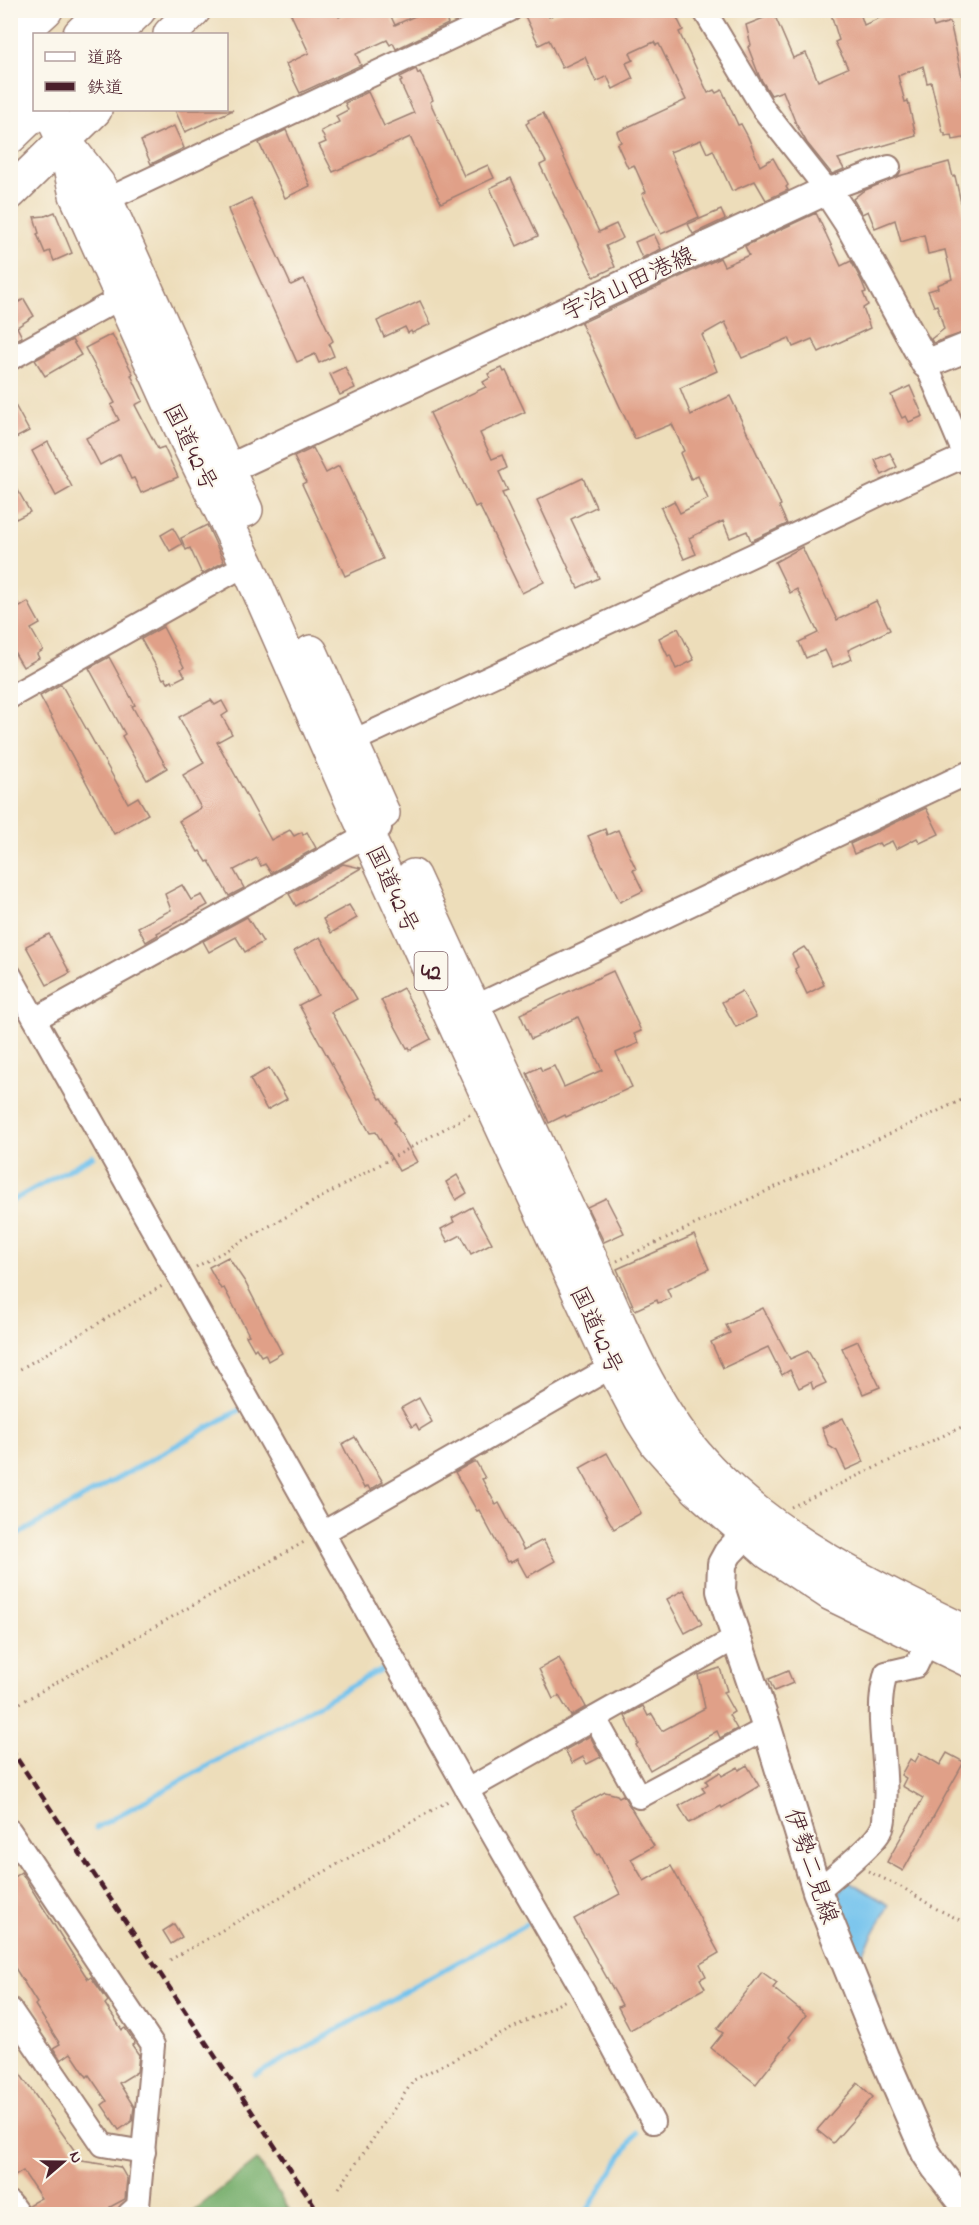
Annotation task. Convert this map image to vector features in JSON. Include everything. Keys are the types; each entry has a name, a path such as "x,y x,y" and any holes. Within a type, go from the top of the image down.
{"highway":[{"path":"33,77 12,36 46,10"},
{"path":"81,33 104,10"},
{"path":"115,33 139,10"},
{"path":"171,33 194,10"},
{"path":"10,104 33,80"},
{"path":"10,137 37,111"},
{"name":"国道42号","path":"49,111 64,141 98,184 106,200 217,474 247,564 377,830 474,1007 624,1334 662,1411 756,1526 769,1553 831,1594 969,1660"},
{"path":"10,194 94,111"},
{"name":"国道42号","path":"64,141 75,195 185,437 217,474 351,742 390,880 490,1102 640,1419 657,1444 719,1511 756,1526 837,1566 878,1590 969,1633"}],"main road":[{"path":"827,190 848,222 926,364 969,347"},
{"name":"宇治山田港線","path":"217,474 827,190"},
{"name":"伊勢二見線","path":"756,1526 728,1553 722,1564 720,1576 722,1591 736,1638 817,1891 888,2067 926,2153 969,2209"}],"street":[{"path":"106,200 510,10"},
{"path":"704,10 764,110 827,190 889,167"},
{"path":"10,359 122,297"},
{"path":"351,742 880,494 967,459 926,364"},
{"path":"10,697 247,564"},
{"path":"474,1007 969,773"},
{"path":"35,1019 377,830"},
{"path":"10,975 467,1790 583,1991 653,2121"},
{"path":"324,1532 613,1366"},
{"path":"467,1790 736,1638"},
{"path":"817,1891 851,1862 881,1831 887,1784 879,1706 886,1673 916,1666 928,1641"},
{"path":"595,1718 639,1797 766,1728"},
{"path":"10,1830 153,2045 138,2206 129,2214"},
{"path":"10,2009 103,2145 144,2152"},
{"path":"10,2203 18,2214"}],"path":[{"path":"596,1271 969,1096"},
{"path":"10,1375 180,1275 490,1102"},
{"path":"756,1526 969,1424"},
{"path":"15,1706 324,1532"},
{"path":"170,1960 467,1790"},
{"path":"851,1862 969,1924"},
{"path":"339,2188 414,2080 583,1991"}],"green space":[{"path":"257,2160 292,2214 190,2214"}],"water":[{"path":"847,1880 889,1905 861,1956 876,1997 867,2002 830,1909"}],"building":[{"path":"289,10 336,10 339,17 354,10 388,10 395,25 428,10 442,10 448,24 396,49 393,43 390,45 387,40 356,54 361,65 300,93 286,64 309,53"},
{"path":"532,10 545,10 549,17 564,10 673,10 683,30 679,32 708,93 722,90 738,125 741,124 748,137 760,166 773,158 788,185 786,187 788,190 766,200 755,181 732,191 713,150 707,153 701,140 670,152 699,217 661,234 642,194 646,192 634,165 628,168 617,144 621,142 617,132 686,100 659,44 656,45 654,42 630,53 633,60 626,63 633,79 613,89 607,76 596,82 585,57 562,68 549,40 539,45 524,14"},
{"path":"834,10 859,10 864,25 897,10 928,10 934,27 950,22 969,109 969,137 953,140 952,135 945,136 943,133 931,82 927,83 923,66 898,76 905,102 908,101 916,136 838,159 844,169 832,174 807,143 796,124 783,91 771,95 760,78 748,47 751,45 746,25 774,14 793,58 806,53 818,81 848,68 835,42 839,40 831,14 835,13"},
{"path":"416,69 418,74 420,72 433,100 430,102 464,176 488,165 494,178 441,203 410,137 333,172 319,145 326,142 321,131 339,122 336,116 348,110 345,103 368,92 384,126 414,113 400,82 402,81 400,77"},
{"path":"233,110 185,132 175,111"},
{"path":"543,113 599,232 616,224 623,238 606,246 615,267 594,277 540,165 546,162 526,124 528,120"},
{"path":"174,126 184,148 151,164 141,141"},
{"path":"286,130 310,186 285,198 259,143"},
{"path":"949,162 953,177 955,176 969,238 969,331 933,343 931,339 944,329 937,305 934,306 928,291 952,279 945,250 928,254 924,235 901,242 895,220 875,228 868,211 862,214 853,199 863,191 899,176"},
{"path":"511,178 538,236 517,246 490,188"},
{"path":"251,198 291,285 304,279 333,341 329,344 334,356 319,363 315,354 297,362 228,209"},
{"path":"721,210 725,219 693,234 688,224"},
{"path":"55,212 72,253 54,261 50,251 45,253 37,234 39,233 34,217"},
{"path":"816,213 841,266 851,261 862,282 866,292 863,293 868,305 863,308 870,328 819,352 812,339 793,347 789,338 742,358 725,322 702,335 717,371 680,388 691,415 730,396 781,505 779,506 787,524 751,541 747,531 730,538 723,521 689,538 696,554 684,559 661,508 674,501 680,513 708,499 698,476 691,479 680,453 684,451 672,424 635,439 581,323 720,258 724,266 749,255 745,246"},
{"path":"654,234 661,249 642,258 635,242"},
{"path":"24,299 34,316 17,327 22,337 10,343 10,307"},
{"path":"420,301 431,324 412,333 411,331 408,333 405,327 384,337 377,321"},
{"path":"112,334 133,374 131,375 143,401 135,405 158,449 164,447 178,477 141,493 134,478 131,479 120,454 100,465 86,438 119,420 111,405 115,403 85,348"},
{"path":"72,340 81,355 45,376 35,360"},
{"path":"345,367 355,388 340,395 330,374"},
{"path":"502,368 504,372 506,371 525,412 480,433 492,459 502,455 507,468 499,472 508,491 502,493 544,582 522,593 479,505 475,507 430,413 486,387 483,382 490,378 488,374"},
{"path":"910,386 923,416 909,422 906,416 902,418 891,395"},
{"path":"10,396 29,431 10,441"},
{"path":"48,442 72,487 56,496 32,451"},
{"path":"313,448 326,473 339,466 383,559 345,576 302,484 306,482 294,457"},
{"path":"890,453 897,467 882,475 875,460"},
{"path":"10,476 30,512 16,519 10,510"},
{"path":"583,478 596,507 571,519 599,578 578,588 537,500"},
{"path":"207,525 224,562 202,574 190,548 186,550 181,538"},
{"path":"173,528 182,544 170,551 161,535"},
{"path":"802,547 837,620 876,601 890,630 848,650 852,659 833,667 825,650 806,658 799,642 818,633 797,589 790,593 775,562"},
{"path":"10,591 20,607 28,602 40,624 31,629 43,650 37,654 39,658 23,667 10,645"},
{"path":"163,627 184,667 181,669 185,676 168,683 165,678 163,679 141,639"},
{"path":"678,628 694,660 676,669 659,638"},
{"path":"109,657 135,705 132,706 167,768 147,780 122,736 125,734 89,668"},
{"path":"61,684 128,803 138,797 148,814 114,834 40,696"},
{"path":"211,700 215,705 222,701 228,712 222,716 232,734 217,742 271,840 290,830 294,836 307,832 316,848 271,873 265,864 261,866 257,858 234,870 244,888 229,896 209,861 207,862 200,851 198,852 179,821 201,808 183,775 204,763 179,717"},
{"path":"926,808 939,834 920,843 917,838 896,849 892,841 881,846 879,843 854,854 850,844"},
{"path":"605,829 607,835 618,830 636,869 633,870 643,891 620,902 588,836"},
{"path":"343,864 361,868 296,906 289,894"},
{"path":"182,885 191,900 202,895 208,905 157,933 158,935 146,942 138,927 171,910 165,894"},
{"path":"349,905 357,918 331,933 323,919"},
{"path":"247,917 263,942 245,952 236,937 209,952 203,941"},
{"path":"49,934 70,973 47,985 26,946"},
{"path":"320,937 357,999 331,1012 380,1099 382,1098 396,1121 394,1122 417,1162 399,1171 376,1132 370,1133 299,1005 318,995 294,951"},
{"path":"804,947 824,985 807,994 795,969 798,967 792,954"},
{"path":"613,971 641,1031 634,1034 639,1043 616,1053 632,1087 549,1123 527,1073 540,1067 542,1071 554,1066 564,1087 602,1070 578,1017 531,1039 520,1014"},
{"path":"403,988 431,1039 410,1050 381,1000"},
{"path":"742,991 756,1017 736,1027 722,1002"},
{"path":"269,1068 287,1099 267,1110 250,1079"},
{"path":"457,1175 467,1193 456,1200 446,1182"},
{"path":"606,1198 624,1233 604,1242 587,1207"},
{"path":"472,1207 492,1243 471,1254 461,1235 448,1242 441,1229 454,1222 452,1218"},
{"path":"694,1235 709,1269 667,1289 671,1298 658,1303 657,1300 635,1310 617,1269"},
{"path":"228,1257 245,1282 282,1353 268,1361 265,1354 261,1356 256,1348 254,1350 246,1336 249,1335 224,1288 221,1289 209,1267"},
{"path":"763,1308 790,1359 808,1351 826,1383 813,1389 811,1382 799,1388 790,1370 782,1375 768,1347 723,1368 711,1342 730,1333 726,1325"},
{"path":"858,1341 880,1387 863,1394 842,1348"},
{"path":"419,1398 432,1422 419,1430 416,1424 412,1427 401,1408"},
{"path":"843,1418 864,1462 846,1470 837,1451 829,1446 822,1428"},
{"path":"355,1437 383,1482 370,1490 368,1486 364,1488 342,1444"},
{"path":"607,1453 641,1513 614,1529 580,1468"},
{"path":"476,1462 496,1505 499,1503 524,1550 543,1540 555,1561 527,1577 517,1559 510,1563 507,1562 455,1472"},
{"path":"684,1590 702,1624 685,1633 667,1599"},
{"path":"559,1658 586,1707 571,1716 559,1696 553,1699 539,1669"},
{"path":"720,1668 727,1691 723,1692 734,1712 729,1715 737,1729 720,1738 717,1731 650,1770 636,1745 638,1743 625,1716 643,1706 648,1716 652,1714 662,1731 705,1708 698,1675"},
{"path":"788,1671 793,1683 774,1691 769,1679"},
{"path":"590,1736 601,1757 587,1764 583,1757 572,1763 565,1750"},
{"path":"920,1753 940,1765 947,1753 964,1762 903,1871 887,1862 923,1798 902,1786 906,1778 901,1775 910,1759 915,1762"},
{"path":"747,1765 759,1786 722,1808 721,1806 689,1823 679,1806 705,1792 702,1788 708,1784 706,1781 720,1772 722,1776"},
{"path":"605,1792 619,1797 623,1795 654,1846 631,1859 644,1881 671,1866 719,1953 700,1964 706,1976 700,1979 705,1988 630,2030 618,2007 622,2005 574,1919 620,1894 572,1810"},
{"path":"21,1872 88,1979 91,1977 108,2001 105,2004 122,2030 125,2028 135,2043 132,2045 139,2055 137,2072 119,2083 134,2107 132,2121 119,2130 102,2105 107,2101 89,2075 87,2077 71,2053 61,2060 53,2048 60,2044 10,1960 10,1880"},
{"path":"174,1924 182,1937 171,1944 163,1931"},
{"path":"762,1972 777,1983 773,1988 806,2015 789,2037 791,2039 756,2084 711,2048 723,2033 717,2029"},
{"path":"10,2060 82,2161 120,2167 127,2179 125,2199 110,2207 116,2214 31,2214 28,2205 41,2198 23,2171 10,2179"},
{"path":"858,2083 873,2097 833,2143 817,2130"}],"waterway":[{"path":"10,1202 93,1156"},
{"path":"10,1539 239,1410"},
{"path":"96,1828 385,1667"},
{"path":"256,2075 526,1924"},
{"path":"585,2214 636,2133"}],"railway":[{"path":"10,1748 320,2214"}]}
